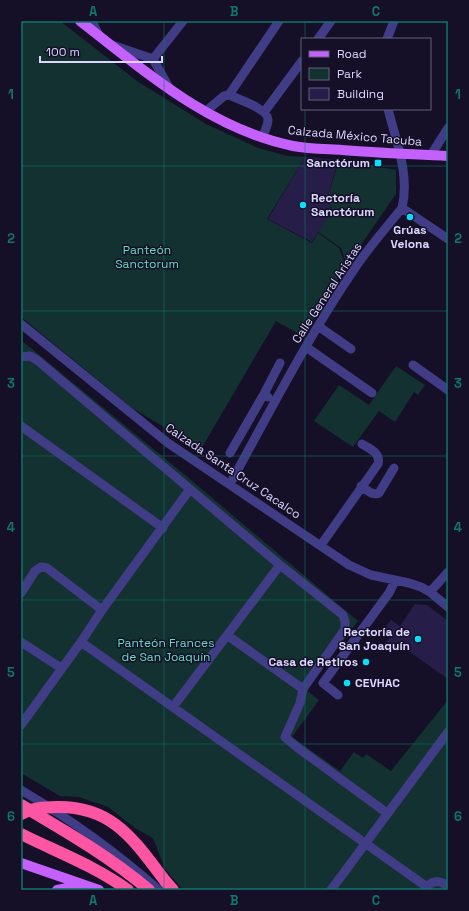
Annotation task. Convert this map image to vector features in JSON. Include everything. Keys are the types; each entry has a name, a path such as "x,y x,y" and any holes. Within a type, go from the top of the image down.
{"highway":[{"path":"21,805 99,852 149,890"},
{"path":"21,814 44,807 63,807 86,810 102,816 118,826 133,840 166,887"},
{"path":"21,834 112,878 128,890"}],"main road":[{"name":"Calzada México Tacuba","path":"80,21 171,91 204,112 238,129 262,138 295,146 399,155 448,156"},
{"path":"21,863 97,889"},
{"path":"57,890 68,888 97,889"}],"street":[{"path":"92,21 103,40 132,53 153,59 171,91"},
{"path":"153,59 183,21"},
{"path":"229,95 279,21"},
{"path":"319,38 331,21"},
{"path":"387,38 394,21"},
{"path":"265,111 301,62"},
{"path":"204,112 224,96 229,95 265,111 268,115 268,120 262,138"},
{"name":"Calle General Aristas","path":"230,484 318,326 356,267 402,208 405,186 388,110"},
{"path":"431,155 448,128"},
{"path":"402,208 448,239"},
{"name":"Calzada Santa Cruz Cacalco","path":"21,324 168,443 206,470 230,484 360,570 395,581 409,583 430,592 448,607"},
{"path":"318,326 351,348"},
{"path":"306,347 372,393"},
{"path":"21,357 30,356 37,360 280,565 343,615 345,629 303,689 300,703 286,737 298,748 387,813"},
{"path":"230,453 280,363"},
{"path":"413,366 448,390"},
{"path":"264,394 275,403"},
{"path":"21,426 163,528"},
{"path":"321,545 378,464 378,454 362,444"},
{"path":"362,486 372,494 379,493 394,468"},
{"path":"21,725 190,489"},
{"path":"173,707 280,565"},
{"path":"21,593 36,571 41,567 46,568 102,610"},
{"path":"430,592 448,572"},
{"path":"338,695 323,683 389,594 395,581"},
{"path":"227,635 303,689"},
{"path":"21,642 62,668"},
{"path":"81,642 364,843 426,889 435,882 447,883"},
{"path":"330,890 448,732"},
{"path":"21,790 71,821 133,867 166,887"}],"green space":[{"name":"Panteón Sanctorum","path":"21,21 60,21 137,81 206,124 258,148 288,156 305,157 267,219 312,243 318,233 339,248 346,266 304,337 276,321 201,449 132,408 21,317"},
{"path":"339,160 396,170 396,194 347,265 341,248 318,232 332,209 327,200"},
{"name":"Panteón Frances de San Joaquín","path":"21,340 185,475 358,621 306,690 319,700 292,737 340,771 354,752 363,758 366,754 391,771 448,700 448,890 183,890 165,869 153,838 135,828 108,807 79,797 60,796 21,773"},
{"path":"396,366 425,385 418,395 414,392 395,422 379,411 353,447 314,421 339,385 369,405"}],"building":[{"name":"Rectoría Sanctórum","path":"305,157 338,160 327,200 332,210 312,242 268,219"},
{"name":"Rectoría de San Joaquín","path":"415,604 427,605 448,621 448,679 400,645 396,649 386,642 391,636 383,630 391,620 400,626"}],"place":[{"name":"Sanctórum","path":"378,163"},
{"name":"Rectoría Sanctórum","path":"303,205"},
{"name":"Grúas Velona","path":"410,217"},
{"name":"Rectoría de San Joaquín","path":"418,639"},
{"name":"Casa de Retiros","path":"366,662"},
{"name":"CEVHAC","path":"347,683"}]}
